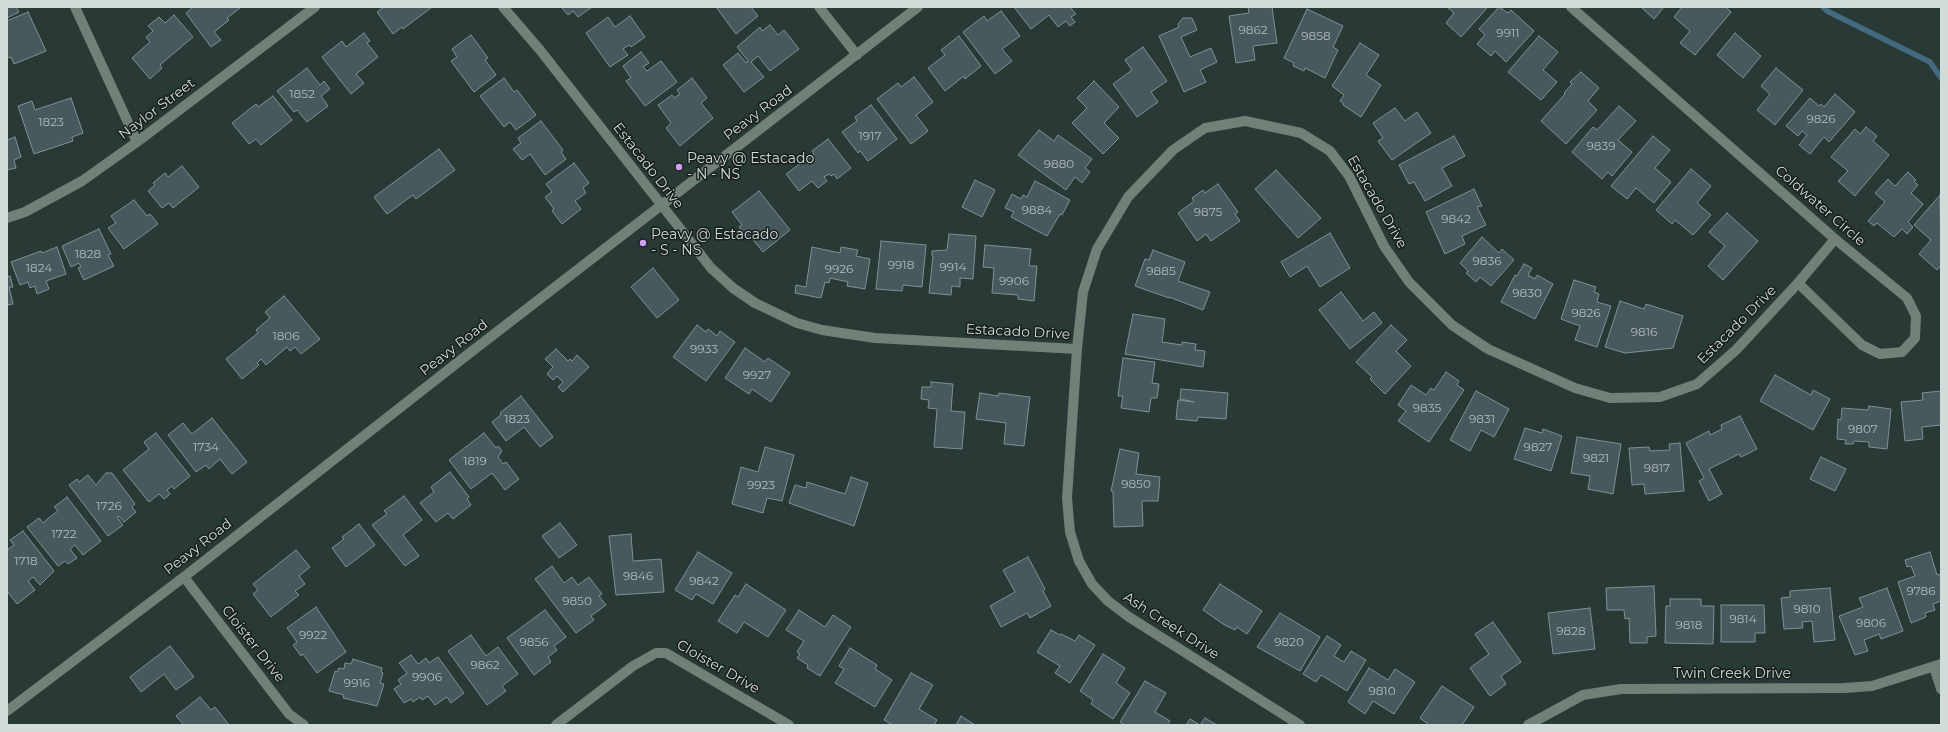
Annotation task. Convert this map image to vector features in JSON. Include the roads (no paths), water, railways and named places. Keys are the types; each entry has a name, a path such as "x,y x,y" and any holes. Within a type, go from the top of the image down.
{"street":[{"path":"75,7 137,142"},
{"name":"Naylor Street","path":"7,218 25,212 82,181 137,142 315,7"},
{"name":"Estacado Drive","path":"503,7 540,50 712,268 733,288 775,314 797,323 822,330 875,338 1077,349 1083,292 1097,249 1128,197 1173,150 1205,128 1245,121 1301,133 1330,151 1349,176 1384,246 1409,282 1452,325 1488,349 1575,388 1610,398 1660,398 1697,384 1736,350 1798,283 1835,239"},
{"path":"819,7 857,55"},
{"name":"Peavy Road","path":"7,711 184,577 471,352 662,206 749,136 918,7"},
{"name":"Coldwater Circle","path":"1571,7 1835,239 1907,298 1916,316 1915,338 1902,352 1880,354 1862,345 1798,283"},
{"name":"Ash Creek Drive","path":"1077,349 1067,498 1070,532 1079,561 1092,584 1108,601 1129,617 1300,725"},
{"name":"Cloister Drive","path":"184,577 289,714 304,725"},
{"name":"Cloister Drive","path":"556,725 633,666 656,653 666,653 789,725"},
{"path":"1937,666 1941,689"},
{"name":"Twin Creek Drive","path":"1528,725 1542,716 1583,696 1620,689 1844,688 1872,686 1937,666"}],"waterway":[{"path":"1823,7 1827,11 1930,62 1941,78"}],"place":[{"name":"Peavy @ Estacado - N - NS","path":"679,167"},
{"name":"Peavy @ Estacado - S - NS","path":"643,243"}]}
